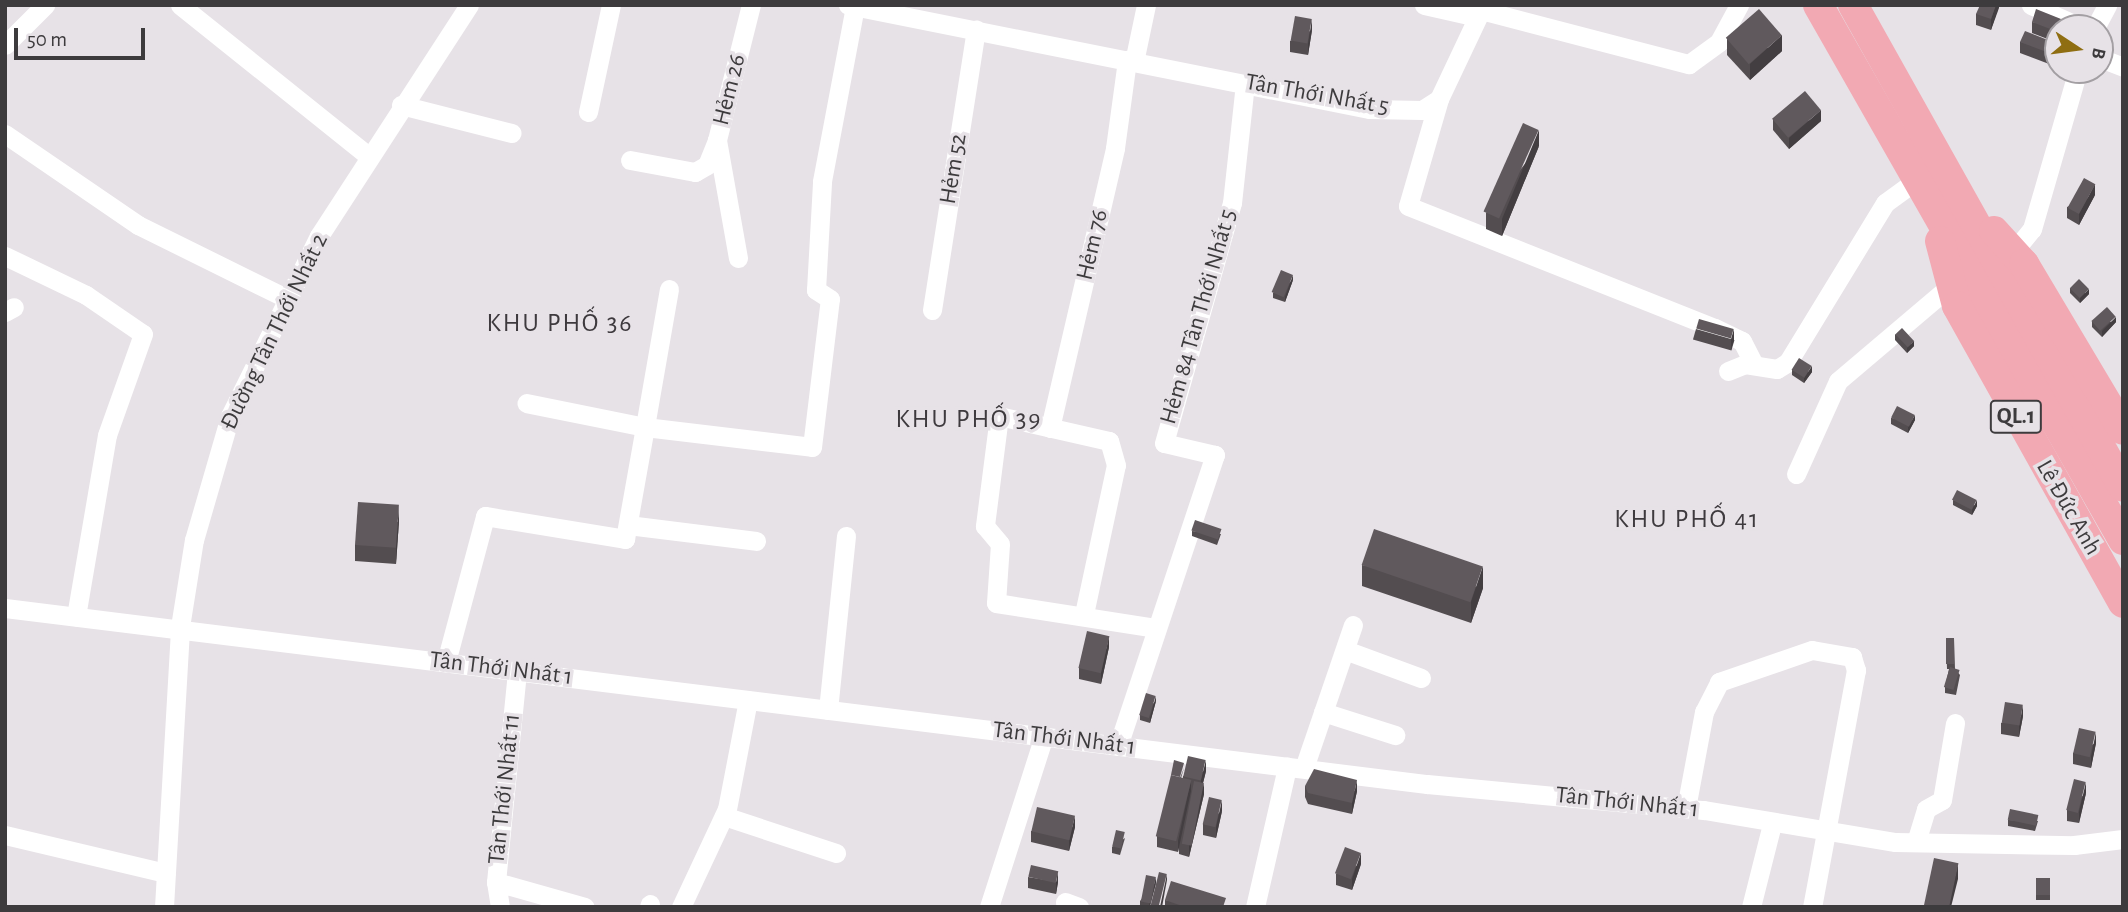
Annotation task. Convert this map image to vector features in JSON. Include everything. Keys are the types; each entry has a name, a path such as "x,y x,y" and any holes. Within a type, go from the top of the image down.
{"highway":[{"name":"Lê Đức Anh","path":"1818,5 1936,220 2019,330"},
{"name":"QL.1","path":"1853,5 1970,207 2019,330 2123,540"},
{"name":"QL.1","path":"1970,207 2014,251 2123,430"},
{"name":"Lê Đức Anh","path":"1936,220 1949,287 2123,603"},
{"name":"QL.1","path":"2019,330 2123,487"}],"street":[{"path":"5,45 45,5"},
{"path":"180,5 367,155"},
{"name":"Đường Tân Thới Nhất 2","path":"164,907 180,627 194,540 230,416 286,298 367,155 469,5"},
{"path":"588,112 611,5"},
{"name":"Hẻm 26","path":"738,258 717,140 751,5"},
{"name":"Hẻm 76","path":"1050,428 1115,148 1130,61 1146,5"},
{"path":"1424,5 1474,16"},
{"path":"1739,5 1719,42 1689,64 1481,10 1474,16 1439,99 1408,206 1715,328 1742,341 1754,365"},
{"path":"526,403 645,427 811,447 830,299 816,290 822,181 852,6 931,13"},
{"path":"2028,6 2048,14"},
{"name":"Tân Thới Nhất 5","path":"931,13 976,29 1370,109 1422,110 1439,99"},
{"name":"Hẻm 52","path":"932,310 976,29"},
{"name":"Hẻm 84 Tân Thới Nhất 5","path":"1118,746 1155,628 1215,455 1164,443 1232,203 1245,84"},
{"path":"2014,251 2032,229 2074,84"},
{"path":"401,105 512,133"},
{"path":"5,134 138,225 286,298"},
{"path":"630,160 695,172 707,164 717,140"},
{"path":"1728,371 1754,365 1777,369 1787,362 1885,203 1914,181"},
{"path":"5,256 86,295 143,334 107,435 76,616"},
{"path":"1796,474 1838,381 1949,287"},
{"path":"446,662 485,516 625,539 669,289"},
{"path":"1084,614 1116,465 1109,441 999,416 985,526 1000,544 994,598 1004,606 1084,614 1155,628"},
{"path":"628,525 756,541"},
{"path":"828,710 846,536"},
{"name":"Tân Thới Nhất 1","path":"5,608 180,627 1118,746 1686,808 1772,824 1916,842 2074,845 2123,839"},
{"path":"1255,907 1295,767 1323,712 1353,625"},
{"path":"1345,650 1420,678"},
{"path":"1686,808 1704,712 1719,682 1812,650 1852,657 1856,670 1829,832 1812,907"},
{"name":"Tân Thới Nhất 11","path":"500,907 496,882 517,671"},
{"path":"681,907 724,816 748,700"},
{"path":"1323,712 1395,734"},
{"path":"1916,842 1926,809 1942,800 1955,723"},
{"path":"989,907 1044,736"},
{"path":"724,816 836,853"},
{"path":"1751,907 1772,824"},
{"path":"5,835 166,873"},
{"path":"496,882 584,907"}],"building":[{"path":"1980,5 1996,5 1991,19 1976,14"},
{"path":"1759,9 1782,35 1749,64 1726,38"},
{"path":"2036,9 2048,14 2044,14 2044,27 2032,22"},
{"path":"1295,16 1312,19 1307,44 1291,41"},
{"path":"2025,31 2044,38 2044,51 2020,42"},
{"path":"1805,91 1821,110 1788,138 1772,119"},
{"path":"1523,123 1539,130 1499,219 1484,212"},
{"path":"2084,178 2095,184 2079,214 2068,208"},
{"path":"1281,270 1293,275 1284,297 1272,292"},
{"path":"2079,279 2089,289 2080,298 2070,288"},
{"path":"2107,307 2116,317 2100,331 2091,321"},
{"path":"1699,319 1734,329 1731,339 1696,329"},
{"path":"1902,328 1914,341 1908,347 1895,334"},
{"path":"1799,358 1812,366 1804,378 1792,370"},
{"path":"1897,406 1915,415 1909,427 1891,418"},
{"path":"1957,490 1977,500 1972,510 1952,500"},
{"path":"358,502 399,505 396,548 355,545"},
{"path":"1195,520 1221,529 1218,540 1191,530"},
{"path":"1374,529 1483,566 1470,602 1362,565"},
{"path":"1087,631 1109,636 1101,673 1078,668"},
{"path":"1946,638 1954,638 1954,664 1946,664"},
{"path":"1950,667 1960,670 1953,690 1944,687"},
{"path":"1146,693 1156,696 1149,718 1139,715"},
{"path":"2005,702 2023,705 2019,726 2002,723"},
{"path":"2079,728 2096,732 2090,757 2073,753"},
{"path":"1188,756 1206,760 1201,781 1183,776"},
{"path":"1174,760 1184,763 1180,777 1171,775"},
{"path":"1314,769 1357,780 1352,803 1308,793 1305,786"},
{"path":"1171,775 1191,780 1176,841 1156,836"},
{"path":"2074,779 2086,782 2078,813 2066,810"},
{"path":"1194,781 1204,783 1192,846 1182,844"},
{"path":"1209,797 1222,800 1215,827 1203,824"},
{"path":"1037,807 1075,816 1069,840 1031,831"},
{"path":"2010,809 2038,815 2036,826 2008,820"},
{"path":"1116,830 1125,832 1121,849 1112,847"},
{"path":"1345,847 1361,853 1351,879 1335,873"},
{"path":"1934,858 1958,863 1949,907 1924,907"},
{"path":"1031,865 1058,871 1056,883 1028,877"},
{"path":"1159,872 1167,874 1159,907 1150,907"},
{"path":"1146,875 1156,877 1151,903 1141,902"},
{"path":"2036,878 2050,878 2050,895 2036,895"},
{"path":"1171,881 1226,898 1223,907 1185,907 1165,900"}],"district":[{"name":"KHU PHỐ 36","path":"560,324"},
{"name":"KHU PHỐ 39","path":"969,420"},
{"name":"KHU PHỐ 41","path":"1687,520"}]}
